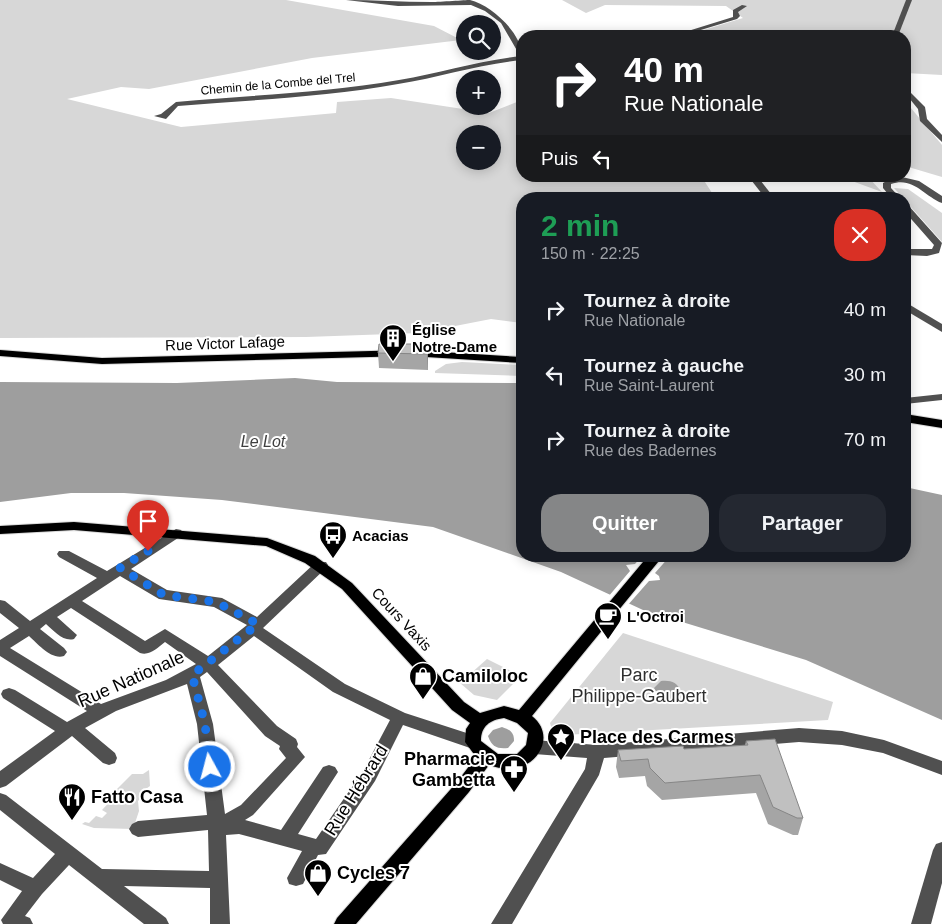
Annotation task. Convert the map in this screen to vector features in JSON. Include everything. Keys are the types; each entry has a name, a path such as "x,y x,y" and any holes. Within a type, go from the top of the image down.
{"main road":[{"name":"Rue Victor Lafage","path":"0,353 102,361 410,353 451,354 516,359"},
{"path":"911,419 942,424"},
{"name":"Cours Vaxis","path":"0,532 74,526 266,542 292,550 321,565 352,592 458,706 479,721"},
{"path":"522,717 598,623 651,562"},
{"path":"504,712 522,717 534,729 534,747 524,757 515,761 494,761 485,757 473,742 474,728 486,716 504,712"},
{"path":"344,924 463,787 485,757"}],"street":[{"path":"349,0 398,4 472,3"},
{"path":"465,0 503,22 516,42"},
{"path":"897,30 909,0"},
{"path":"695,30 734,18 737,16 735,11 744,6"},
{"name":"Chemin de la Combe del Trel","path":"158,116 163,117 176,104 320,94 400,82 490,62 516,59"},
{"path":"911,96 922,109 924,119 942,140"},
{"path":"911,181 925,186 942,200"},
{"path":"757,182 765,192"},
{"path":"891,182 887,183 887,188 891,192"},
{"path":"911,214 940,245 936,251 927,253 911,252"},
{"path":"911,309 942,329"},
{"path":"930,322 942,318"},
{"path":"911,400 942,397"},
{"path":"100,711 0,648 45,616 176,533"},
{"path":"64,554 107,577"},
{"name":"Rue Nationale","path":"0,781 71,729 100,711 192,675 255,626 321,565"},
{"path":"120,568 164,595 216,602 255,626 339,688 399,717 473,742"},
{"path":"70,600 145,649 165,634 208,664 271,730 290,744 287,749 297,757 247,810 217,825"},
{"path":"0,605 59,652"},
{"path":"45,616 69,635"},
{"path":"192,675 205,724 217,825 220,924"},
{"path":"9,694 71,729 109,758"},
{"name":"Rue Hébrard","path":"138,829 217,825 239,826 320,848 369,776 399,717"},
{"path":"534,747 598,752 798,735 842,738 884,747 942,768"},
{"path":"500,924 593,770 598,752"},
{"path":"285,838 329,772"},
{"path":"0,800 159,924"},
{"path":"296,878 314,846"},
{"path":"921,924 942,850"},
{"path":"22,924 11,920 35,888 69,852"},
{"path":"0,871 35,888"},
{"path":"101,877 218,880"}],"green space":[{"path":"0,0 286,0 434,26 456,37 456,41 312,58 149,89 121,87 67,99 181,127 336,113 337,102 391,98 456,108 456,115 501,115 501,108 516,102 516,182 705,182 711,192 516,192 516,322 491,319 419,333 306,337 0,338"},
{"path":"562,0 942,0 942,75 911,73 911,30 704,30 743,18 726,6 605,5 586,13"},
{"path":"911,108 942,145 942,177 911,168"},
{"path":"855,182 873,182 882,192"},
{"path":"894,188 908,189 942,213 942,242 911,207 911,192 898,192"},
{"path":"462,362 516,365 516,376 435,373 435,371 446,364"},
{"name":"Parc Philippe-Gaubert","path":"623,633 833,702 828,720 564,735 555,732 550,723"},
{"path":"487,659 521,676 497,700 474,695 460,683"},
{"path":"149,770 150,786 140,793 142,797 138,801 139,811 133,829 94,828 82,824 85,822 89,823 96,816 102,818 107,813 102,810 117,794 114,792 132,774 143,774"}],"water":[{"name":"Le Lot","path":"295,378 337,382 516,383 516,556 433,527 222,500 124,493 71,493 0,502 0,382 177,383"},
{"path":"911,488 942,495 942,720 806,660 643,610 561,572 533,562 911,562"},
{"path":"661,681 670,681 675,684 680,691 678,697 667,700 659,697 654,688"},
{"path":"502,727 509,730 513,735 514,741 508,748 495,746 491,743 488,736 493,730"}],"pier":[{"path":"637,562 665,562 655,573 659,576 660,580 649,581 627,606 608,597 630,571 626,565"}],"building":[{"path":"379,344 428,344 427,354 378,353"},
{"path":"775,739 803,818 797,818 773,807 760,775 665,783 650,768 648,759 621,761 618,750 683,746 684,749 748,745 746,741"}],"place":[{"name":"Église Notre-Dame","path":"393,362"},
{"name":"Acacias","path":"333,559"},
{"name":"L'Octroi","path":"608,640"},
{"name":"Camiloloc","path":"423,700"},
{"name":"Place des Carmes","path":"561,761"},
{"name":"Pharmacie Gambetta","path":"514,793"},
{"name":"Fatto Casa","path":"72,821"},
{"name":"Cycles 7","path":"318,897"}],"route":[{"path":"148,551 120,568 164,595 216,602 258,624 192,675 205,724 210,767"}]}
